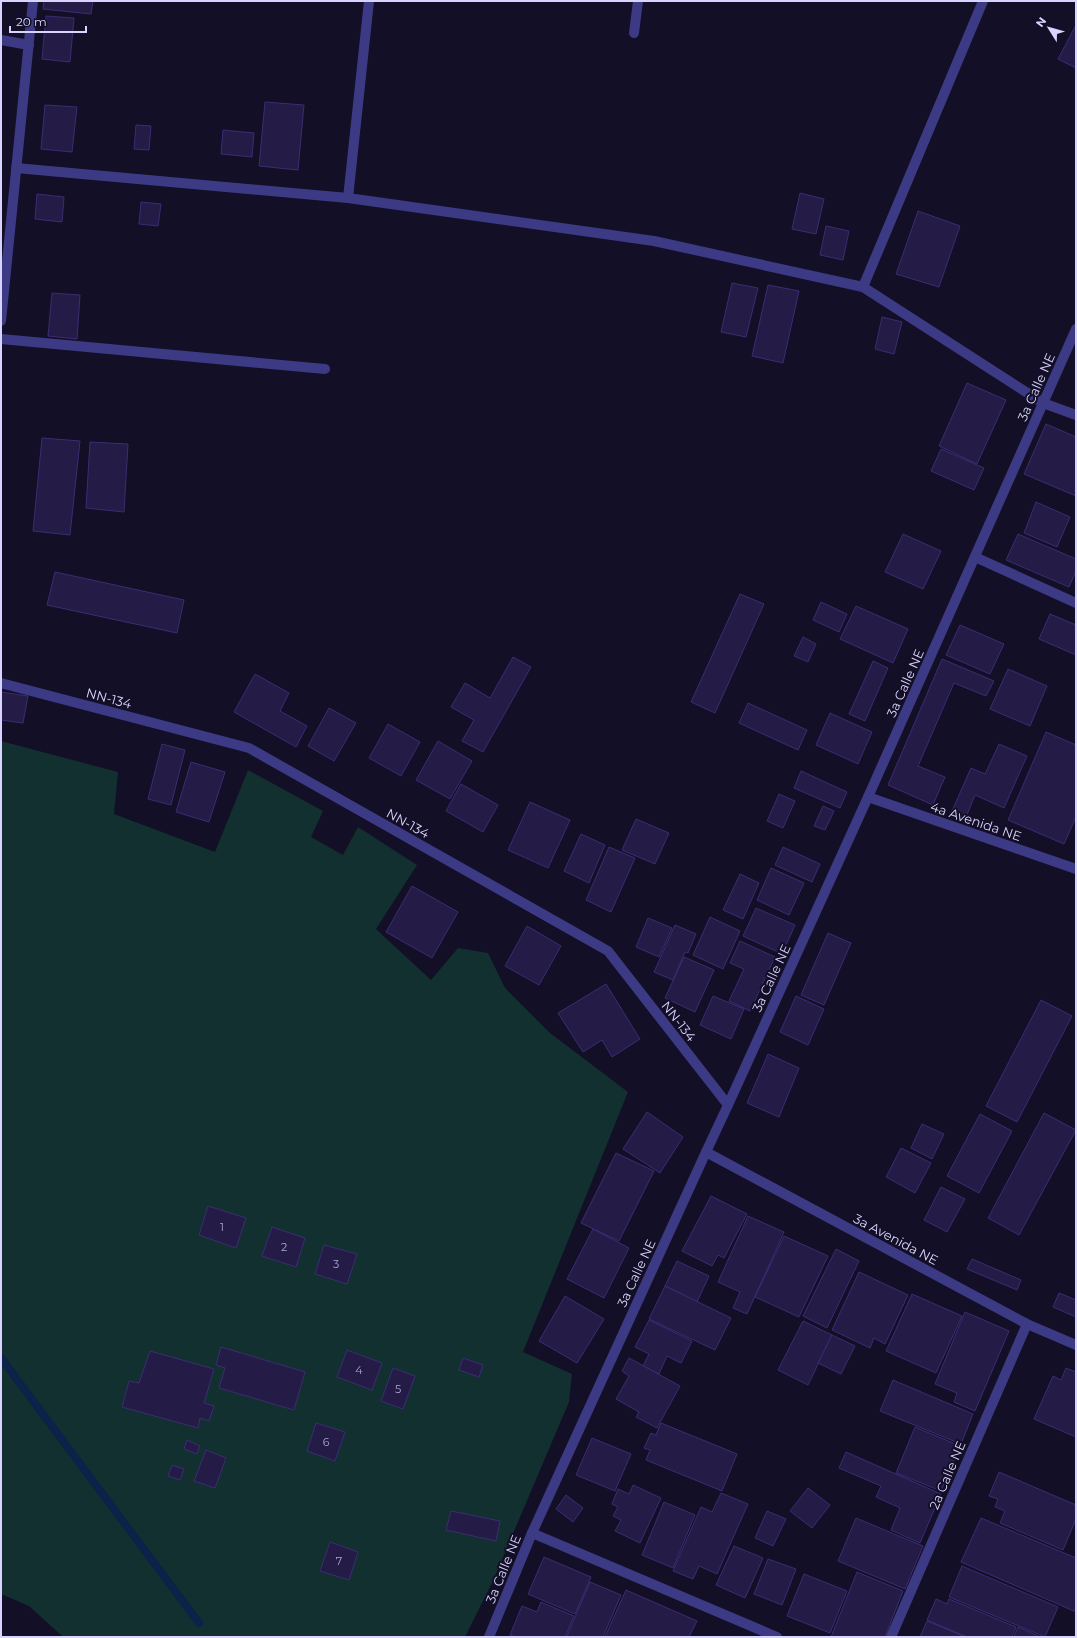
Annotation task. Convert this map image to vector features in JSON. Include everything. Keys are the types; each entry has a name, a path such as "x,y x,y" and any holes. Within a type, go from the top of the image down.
{"street":[{"path":"1,321 33,1"},
{"path":"348,198 369,1"},
{"path":"634,33 638,1"},
{"path":"863,287 983,1"},
{"path":"1,40 29,45"},
{"path":"16,168 348,198 654,241 863,287 1043,403 1076,415"},
{"name":"3a Calle NE","path":"489,1637 532,1533 868,797 1076,330"},
{"path":"1,339 325,370"},
{"path":"975,557 1076,603"},
{"name":"NN-134","path":"1,682 249,748 608,951 728,1105"},
{"name":"4a Avenida NE","path":"868,797 1076,869"},
{"name":"3a Avenida NE","path":"706,1152 1027,1324 1076,1345"},
{"name":"2a Calle NE","path":"891,1637 1027,1324"},
{"path":"532,1533 777,1637"}],"green space":[{"path":"1,741 118,772 114,814 215,852 248,770 323,811 311,837 343,855 358,827 417,865 376,929 431,980 458,948 488,953 505,988 550,1033 628,1092 523,1352 572,1374 569,1402 492,1583 465,1637 63,1637 29,1606 1,1594"}],"building":[{"path":"44,1 93,1 91,14 43,9"},
{"path":"46,16 74,18 70,62 42,59"},
{"path":"1076,25 1076,68 1058,59"},
{"path":"265,102 304,105 298,170 259,166"},
{"path":"45,105 77,107 72,152 41,149"},
{"path":"136,125 151,126 149,150 134,149"},
{"path":"223,130 254,133 252,157 221,154"},
{"path":"800,193 824,199 816,234 792,229"},
{"path":"37,194 64,197 62,222 35,219"},
{"path":"141,202 161,204 158,226 139,224"},
{"path":"918,211 960,226 939,287 896,274"},
{"path":"826,226 849,231 843,260 820,255"},
{"path":"732,283 758,288 746,337 721,332"},
{"path":"768,285 799,291 783,363 752,356"},
{"path":"52,293 80,295 77,339 48,336"},
{"path":"882,317 902,322 894,354 875,349"},
{"path":"967,383 1006,400 977,464 939,446"},
{"path":"1046,424 1076,437 1076,496 1024,474"},
{"path":"42,438 80,441 70,535 33,531"},
{"path":"90,442 128,444 124,512 86,508"},
{"path":"941,449 984,468 974,490 931,471"},
{"path":"1036,502 1070,517 1057,547 1024,533"},
{"path":"903,534 941,551 923,589 885,572"},
{"path":"1018,534 1076,559 1076,571 1069,587 1006,560"},
{"path":"55,572 184,600 177,633 47,605"},
{"path":"740,594 764,604 715,713 691,702"},
{"path":"821,602 847,614 839,632 813,620"},
{"path":"856,606 908,629 893,663 840,639"},
{"path":"1050,614 1076,625 1076,655 1039,639"},
{"path":"960,625 1004,644 990,674 946,655"},
{"path":"803,637 816,644 808,662 794,656"},
{"path":"513,657 531,667 483,752 462,741 474,720 451,707 465,683 490,698"},
{"path":"942,659 994,681 986,696 954,683 918,766 945,777 933,805 888,785"},
{"path":"873,661 888,668 865,721 849,714"},
{"path":"1008,669 1047,686 1030,726 990,709"},
{"path":"255,674 289,693 280,711 307,726 296,747 234,712"},
{"path":"1,692 28,696 23,723 1,720"},
{"path":"748,703 807,730 798,750 739,723"},
{"path":"329,708 356,723 334,761 308,746"},
{"path":"830,713 872,732 858,764 816,745"},
{"path":"388,724 420,742 401,776 369,758"},
{"path":"1046,732 1076,745 1076,817 1064,844 1008,820"},
{"path":"438,741 472,761 450,799 416,780"},
{"path":"162,744 185,750 171,805 148,799"},
{"path":"999,744 1027,756 1004,808 975,795 966,817 952,811 971,768 985,774"},
{"path":"191,762 225,772 209,822 176,812"},
{"path":"801,771 847,792 840,808 794,788"},
{"path":"461,784 498,805 483,832 446,811"},
{"path":"779,794 795,801 783,828 767,821"},
{"path":"530,802 570,820 548,868 508,850"},
{"path":"823,806 834,811 825,830 814,826"},
{"path":"636,819 669,833 655,864 622,850"},
{"path":"581,834 605,845 589,883 564,871"},
{"path":"609,847 635,858 611,912 586,900"},
{"path":"783,847 820,864 812,882 775,865"},
{"path":"771,868 804,883 789,915 757,900"},
{"path":"740,874 759,883 743,919 723,910"},
{"path":"412,886 458,912 432,958 386,932"},
{"path":"756,908 795,925 782,954 743,936"},
{"path":"710,917 740,931 723,969 693,955"},
{"path":"648,918 672,928 659,957 636,947"},
{"path":"675,925 696,934 688,953 685,952 673,980 654,972"},
{"path":"527,926 561,946 539,985 505,966"},
{"path":"828,933 851,943 824,1005 801,995"},
{"path":"740,941 775,957 750,1011 729,1001 744,969 730,963"},
{"path":"684,957 714,970 695,1012 665,998"},
{"path":"606,984 640,1039 612,1057 602,1040 583,1052 558,1013"},
{"path":"713,996 744,1009 731,1039 700,1025"},
{"path":"796,996 824,1009 808,1045 780,1032"},
{"path":"1041,1000 1072,1016 1017,1122 986,1106"},
{"path":"768,1054 799,1068 779,1117 747,1103"},
{"path":"647,1112 683,1137 660,1173 623,1149"},
{"path":"1044,1113 1076,1130 1019,1235 988,1218"},
{"path":"980,1114 1012,1131 979,1193 947,1176"},
{"path":"922,1124 944,1134 932,1159 911,1148"},
{"path":"901,1148 931,1163 915,1193 886,1177"},
{"path":"616,1153 654,1171 619,1241 581,1223"},
{"path":"941,1187 965,1199 947,1232 924,1220"},
{"path":"711,1196 747,1214 724,1258 718,1255 712,1266 682,1251"},
{"path":"208,1206 246,1218 236,1248 199,1235"},
{"path":"748,1216 784,1232 747,1314 733,1308 740,1292 718,1282"},
{"path":"272,1227 305,1238 296,1267 262,1256"},
{"path":"593,1229 629,1248 604,1298 567,1279"},
{"path":"784,1236 828,1256 799,1317 755,1297"},
{"path":"324,1245 357,1254 347,1284 315,1274"},
{"path":"836,1249 859,1261 827,1328 803,1316"},
{"path":"972,1259 1021,1280 1017,1290 967,1269"},
{"path":"677,1261 709,1276 697,1302 665,1286"},
{"path":"859,1272 908,1295 885,1344 874,1338 870,1348 832,1330"},
{"path":"665,1286 731,1318 715,1350 649,1319"},
{"path":"1059,1293 1076,1300 1076,1317 1053,1307"},
{"path":"912,1294 962,1316 936,1373 886,1351"},
{"path":"565,1296 604,1319 577,1363 539,1341"},
{"path":"965,1312 1009,1331 975,1411 954,1402 957,1393 935,1384"},
{"path":"649,1320 692,1341 681,1363 667,1356 659,1374 643,1366 649,1354 635,1347"},
{"path":"803,1321 832,1335 808,1385 778,1370"},
{"path":"832,1335 855,1346 841,1374 818,1363"},
{"path":"221,1347 305,1372 294,1410 219,1388 225,1368 216,1365"},
{"path":"347,1350 382,1363 372,1390 337,1377"},
{"path":"150,1351 214,1369 204,1403 214,1406 209,1421 200,1418 198,1428 122,1407 129,1381 139,1383"},
{"path":"463,1358 483,1365 479,1377 459,1370"},
{"path":"629,1358 680,1386 657,1428 636,1417 639,1412 616,1399 629,1376 622,1371"},
{"path":"393,1368 415,1376 403,1409 381,1401"},
{"path":"1066,1368 1076,1372 1076,1437 1034,1419 1053,1376 1061,1380"},
{"path":"893,1380 973,1414 961,1444 880,1411"},
{"path":"316,1423 345,1432 335,1461 307,1451"},
{"path":"661,1423 737,1454 722,1491 646,1460 650,1450 644,1448 651,1433 656,1435"},
{"path":"915,1427 960,1446 941,1491 896,1473"},
{"path":"592,1438 631,1454 615,1491 576,1475"},
{"path":"187,1440 200,1446 197,1454 184,1449"},
{"path":"206,1450 226,1458 215,1488 194,1481"},
{"path":"846,1452 941,1494 920,1543 891,1530 900,1508 876,1497 881,1486 839,1468"},
{"path":"172,1465 184,1469 180,1480 168,1476"},
{"path":"999,1472 1076,1505 1076,1519 1063,1550 1000,1523 1005,1511 995,1507 998,1499 989,1496"},
{"path":"633,1485 661,1498 640,1543 615,1531 621,1520 613,1516 618,1507 612,1504 618,1489 629,1494"},
{"path":"808,1488 830,1505 812,1528 790,1511"},
{"path":"721,1493 748,1504 717,1574 699,1566 693,1579 673,1571 701,1507 712,1512"},
{"path":"566,1495 583,1508 573,1522 556,1509"},
{"path":"664,1502 695,1515 673,1568 642,1555"},
{"path":"451,1511 500,1521 496,1541 446,1530"},
{"path":"767,1511 786,1519 773,1546 755,1538"},
{"path":"856,1518 923,1546 905,1589 838,1561"},
{"path":"981,1518 1076,1558 1076,1612 961,1562"},
{"path":"330,1542 358,1552 349,1580 320,1571"},
{"path":"734,1546 763,1558 745,1598 716,1585"},
{"path":"544,1557 591,1577 575,1614 528,1594"},
{"path":"768,1559 796,1569 782,1605 754,1594"},
{"path":"962,1566 1058,1607 1045,1637 949,1597"},
{"path":"857,1572 903,1591 885,1637 831,1637"},
{"path":"804,1574 847,1591 830,1633 787,1616"},
{"path":"590,1582 621,1595 603,1637 569,1637 567,1636"},
{"path":"626,1590 697,1621 689,1637 605,1637"},
{"path":"936,1599 947,1604 949,1599 1016,1627 1012,1637 967,1637 927,1620"},
{"path":"541,1602 574,1616 565,1637 516,1637 510,1635 522,1606 537,1612"},
{"path":"927,1621 963,1636 963,1637 920,1637"},
{"path":"1018,1627 1040,1637 1014,1637"}],"waterway":[{"path":"1,1358 199,1623"}]}
